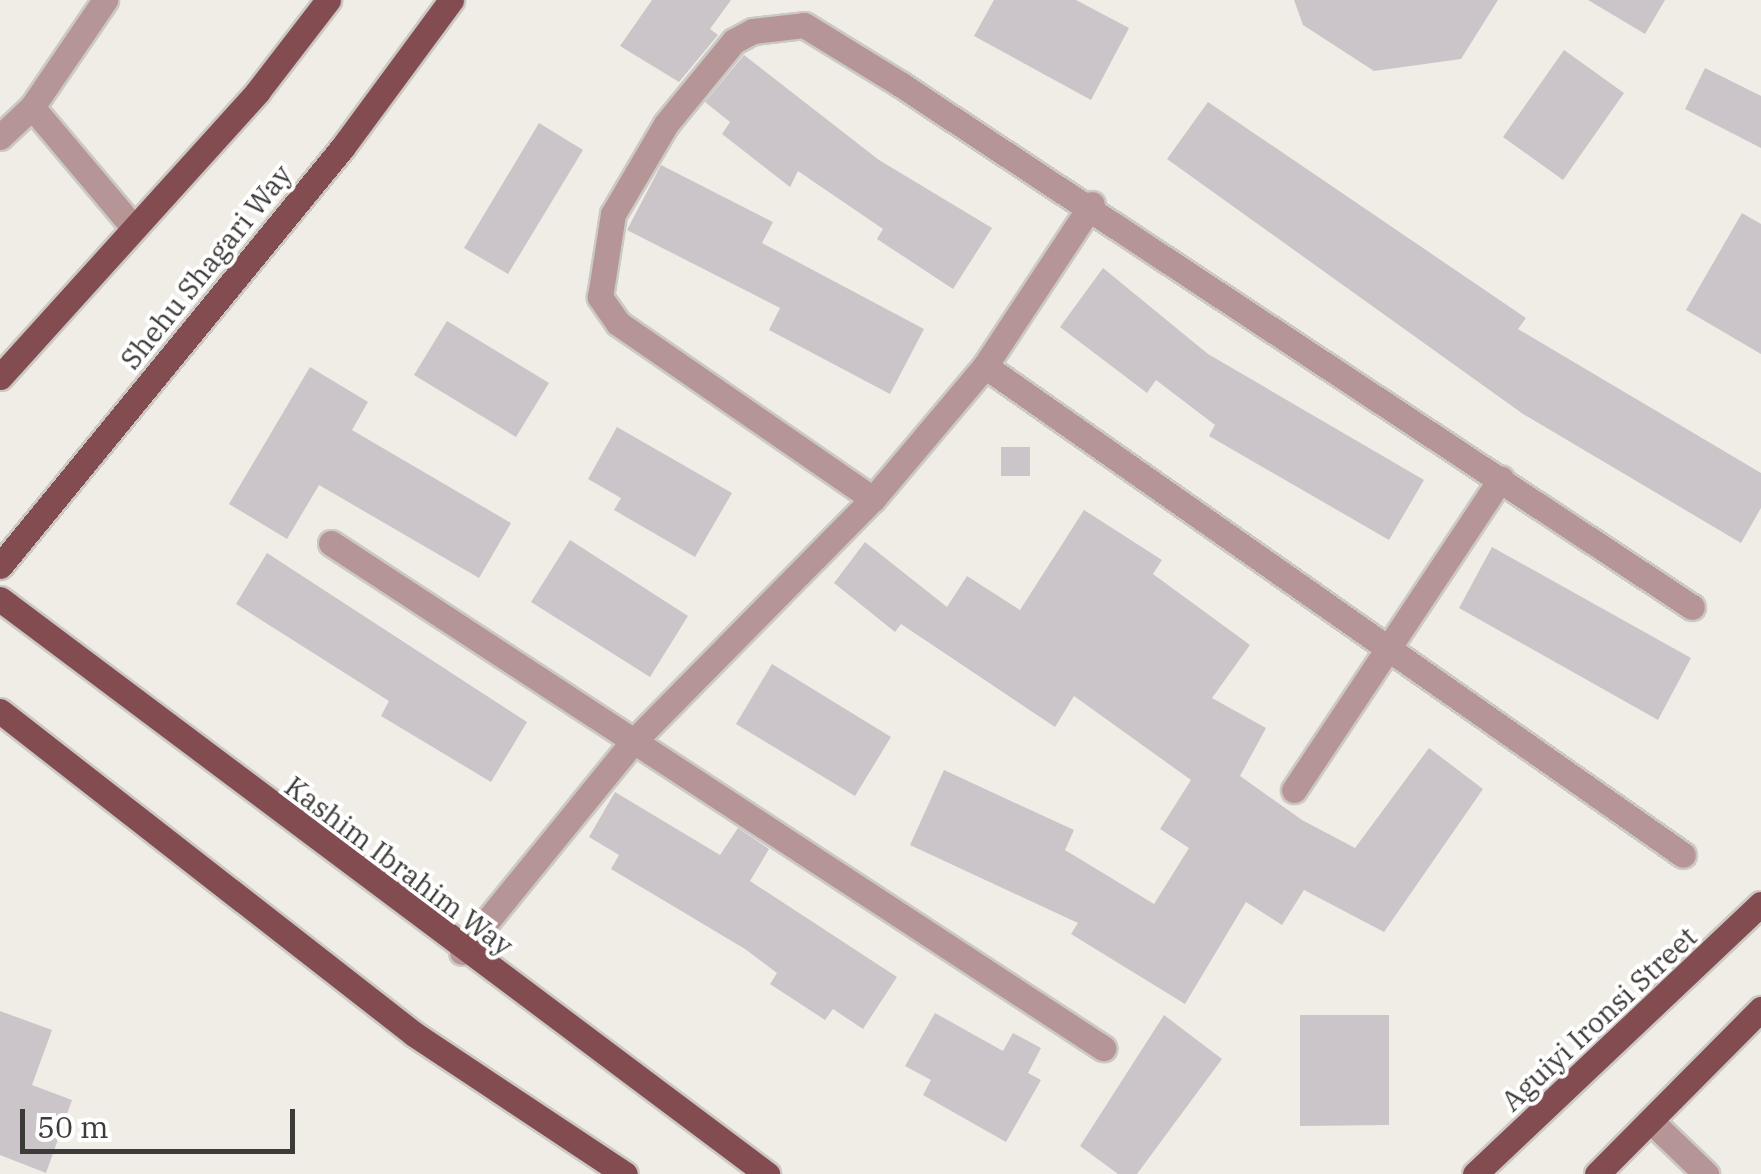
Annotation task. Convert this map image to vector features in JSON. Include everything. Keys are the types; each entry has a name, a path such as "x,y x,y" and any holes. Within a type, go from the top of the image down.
{"main road":[{"path":"0,377 134,228 328,0"},
{"name":"Shehu Shagari Way","path":"0,566 342,148 452,0"},
{"name":"Kashim Ibrahim Way","path":"0,599 462,952 767,1174"},
{"path":"0,711 414,1034 625,1174"},
{"name":"Aguiyi Ironsi Street","path":"1475,1174 1761,904"},
{"path":"1597,1174 1653,1123 1761,1009"}],"street":[{"path":"0,137 32,107 105,0"},
{"path":"873,499 618,323 600,298 613,214 666,124 734,41 804,25 1092,204 1692,607"},
{"path":"32,107 134,228"},
{"path":"462,952 632,743 873,499 985,366 1092,204"},
{"path":"985,366 1683,854"},
{"path":"1294,790 1391,651 1500,479"},
{"path":"331,543 1103,1048"},
{"path":"1653,1123 1706,1174"}],"building":[{"path":"652,0 731,0 710,29 718,35 679,82 620,46"},
{"path":"994,0 1076,0 1129,28 1091,100 974,36"},
{"path":"1294,0 1498,0 1461,59 1374,71 1303,25"},
{"path":"1588,0 1665,0 1645,34"},
{"path":"1564,50 1624,93 1563,180 1503,137"},
{"path":"744,55 879,160 992,228 953,289 877,239 883,229 798,171 790,187 722,134 730,122 705,102"},
{"path":"1705,68 1761,96 1761,148 1685,109"},
{"path":"1208,102 1526,318 1518,329 1761,473 1761,508 1741,543 1523,414 1167,159"},
{"path":"539,123 583,150 508,274 464,248"},
{"path":"661,165 773,222 762,243 924,329 890,394 769,330 780,308 627,230"},
{"path":"1742,213 1761,224 1761,354 1686,310"},
{"path":"1103,268 1208,354 1424,480 1389,540 1209,436 1215,425 1156,380 1147,393 1060,327"},
{"path":"447,321 549,383 516,437 414,375"},
{"path":"310,367 368,402 352,430 511,523 479,578 319,485 287,539 229,504"},
{"path":"617,427 732,493 695,557 614,510 621,498 588,479"},
{"path":"1001,447 1030,447 1030,476 1001,476"},
{"path":"1084,510 1162,560 1153,574 1250,645 1212,698 1266,728 1240,776 1302,820 1355,848 1429,748 1483,789 1384,932 1304,890 1282,925 1246,902 1185,1004 1071,934 1078,923 910,845 944,770 1074,830 1065,850 1154,904 1189,848 1160,829 1191,780 1074,696 1055,727 901,624 895,632 834,583 865,542 947,607 967,576 1020,610"},
{"path":"570,540 688,616 650,677 531,602"},
{"path":"1492,547 1691,658 1658,720 1459,608"},
{"path":"267,553 527,722 491,782 381,716 389,701 236,604"},
{"path":"772,664 891,737 855,796 736,724"},
{"path":"615,792 720,855 738,828 769,849 750,881 897,977 863,1029 833,1009 825,1020 770,984 777,973 745,949 611,869 619,855 589,837"},
{"path":"0,1011 52,1030 32,1085 72,1100 46,1173 0,1155"},
{"path":"935,1013 1003,1051 1013,1033 1041,1048 1028,1073 1041,1080 1006,1142 923,1095 931,1080 905,1066"},
{"path":"1164,1015 1222,1059 1137,1174 1118,1174 1080,1146"},
{"path":"1300,1015 1389,1015 1389,1125 1300,1126"}]}
